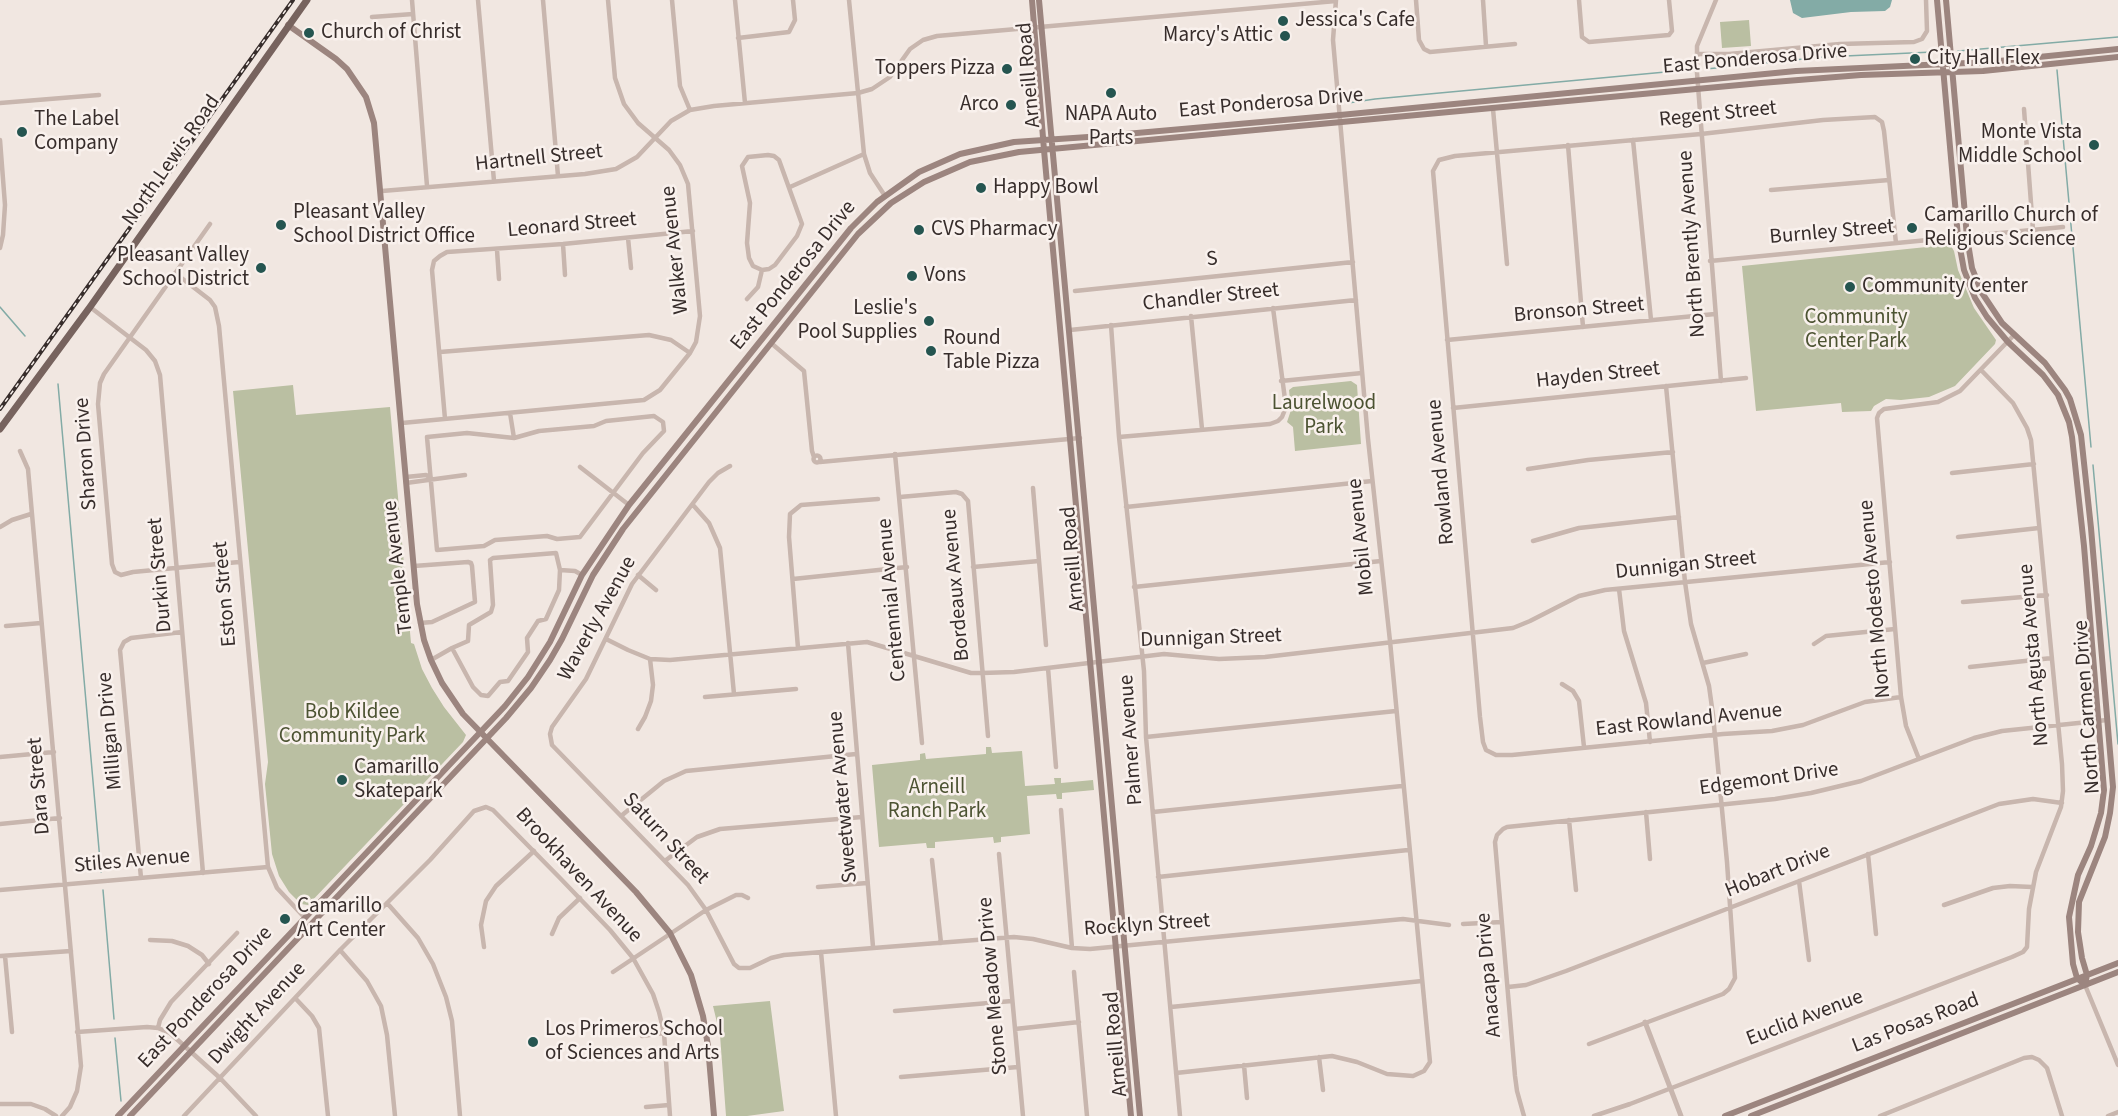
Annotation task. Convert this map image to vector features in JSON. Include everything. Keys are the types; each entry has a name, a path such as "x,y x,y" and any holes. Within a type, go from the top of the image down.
{"main road":[{"name":"North Lewis Road","path":"0,429 90,307 307,0"},
{"name":"Arneill Road","path":"1032,0 1038,27 1053,150 1140,1116"},
{"name":"Arneill Road","path":"1039,0 1043,140 1131,1116"},
{"name":"North Carmen Drive","path":"1937,0 1958,237 1964,270 1975,298 1987,317 2008,342 2048,381 2062,403 2069,422 2082,529 2104,790 2102,813 2078,875 2069,916 2073,964 2077,978"},
{"name":"North Carmen Drive","path":"1946,0 1967,237 1972,268 1982,293 2002,322 2035,353 2056,377 2070,399 2081,435 2113,787 2104,837 2081,894 2078,912 2079,943 2087,975 2085,985"},
{"name":"Temple Avenue","path":"288,25 342,64 362,90 374,123 420,623 431,660 454,702 480,733 636,892 670,933 691,975 703,1016 714,1116"},
{"name":"East Ponderosa Drive","path":"118,1116 505,706 528,677 550,642 582,575 629,505 851,228 885,196 919,172 960,153 1014,142 1340,115 1796,71 1989,62 2118,49"},
{"name":"East Ponderosa Drive","path":"130,1116 486,739 531,688 562,639 593,575 611,546 863,229 891,203 924,182 982,158 1044,150 1698,89 1850,76 1953,72 2118,57"},
{"path":"924,182 927,173 936,168 938,164"},
{"path":"304,918 311,925"},
{"name":"Las Posas Road","path":"1725,1116 2118,963"},
{"name":"Las Posas Road","path":"1751,1116 2118,972"},
{"path":"2077,978 2085,985"}],"street":[{"path":"412,0 427,186"},
{"path":"478,0 494,181"},
{"path":"543,0 558,176"},
{"name":"Walker Avenue","path":"402,423 644,400 657,393 690,353 698,335 700,316 689,191 684,173 675,157 629,113 619,92 615,78 608,0"},
{"path":"672,0 681,90 690,110"},
{"path":"735,0 745,103"},
{"path":"738,38 789,32 795,20 793,0"},
{"path":"849,0 864,154 870,173 885,196"},
{"name":"Hartnell Street","path":"382,191 558,176 605,171 620,167 637,157 671,121 690,110 858,93 872,89 885,82 910,49 937,36 1336,0"},
{"name":"Mobil Avenue","path":"1319,1058 1347,1058 1379,1072 1395,1076 1413,1076 1426,1069 1430,1062 1408,850 1390,641 1372,481 1332,40 1336,0"},
{"path":"1416,0 1419,40 1426,51 1434,53 1515,44"},
{"path":"1483,0 1486,46"},
{"path":"1579,0 1582,34 1589,42 1669,35 1672,31 1669,0"},
{"name":"North Brently Avenue","path":"1716,0 1701,34 1697,54 1697,82 1721,381"},
{"path":"1697,54 1729,54 1840,44 1914,42 1924,36 1927,30 1926,0"},
{"path":"372,17 413,14"},
{"path":"0,103 99,95"},
{"path":"1493,109 1507,264"},
{"path":"2024,109 2033,230"},
{"name":"Regent Street","path":"1436,163 1443,158 1497,151 1875,117 1882,122 1884,131 1896,243"},
{"path":"0,140 5,205 0,248"},
{"path":"1633,140 1650,320"},
{"path":"1568,145 1583,327"},
{"path":"790,187 864,154"},
{"path":"774,156 779,160 790,187 801,220 800,232 775,265 762,270 753,266 749,258 747,243 750,203 742,170 743,163 748,157 774,156"},
{"name":"Rowland Avenue","path":"1436,163 1433,171 1434,189 1484,745 1486,750 1496,755 1512,755"},
{"path":"1772,190 1889,180"},
{"name":"Sharon Drive","path":"177,568 122,575 115,572 112,564 99,392 104,374 210,224"},
{"name":"Burnley Street","path":"1710,261 2063,227"},
{"name":"Leonard Street","path":"445,419 432,270 434,261 440,255 447,252 497,250 693,231"},
{"path":"628,238 631,268"},
{"path":"563,244 565,274"},
{"path":"497,250 499,279"},
{"name":"S","path":"1075,291 1353,262"},
{"path":"747,299 758,287 762,270"},
{"name":"Eston Street","path":"175,273 210,300 217,315 267,867 277,888 304,918"},
{"name":"Chandler Street","path":"1070,330 1356,300"},
{"name":"Durkin Street","path":"90,307 152,357 160,375 203,873"},
{"path":"1119,437 1270,424 1282,417 1286,407 1273,308"},
{"name":"Bronson Street","path":"1447,340 1715,314"},
{"path":"1191,316 1202,429"},
{"name":"Palmer Avenue","path":"1111,325 1119,437 1142,657 1146,736 1180,1116"},
{"path":"440,352 649,335 671,340 690,353"},
{"path":"1981,370 2014,335"},
{"path":"771,343 804,371 812,451 814,457 820,456 820,462 1080,438"},
{"name":"North Modesto Avenue","path":"1919,759 1906,726 1901,696 1877,418 1884,409 1938,402 1960,391 1981,370"},
{"name":"North Agusta Avenue","path":"1981,370 2004,393 2021,415 2030,434 2063,779 2062,803 2032,887 2029,942 2026,949"},
{"path":"1281,381 1362,373"},
{"name":"Hayden Street","path":"1454,408 1746,378"},
{"path":"1589,1044 1723,994 1733,984 1735,964 1715,735 1710,694 1691,624 1684,582 1666,386"},
{"path":"510,413 514,438"},
{"path":"654,416 663,422 664,431 643,453 580,537 557,539 547,536 495,540 484,546 437,550 427,437 467,433 514,438 540,431 594,426 606,421 654,416"},
{"name":"Dara Street","path":"20,451 28,469 66,884 77,1032 80,1079 74,1099 63,1116"},
{"path":"1528,469 1588,460 1673,452"},
{"name":"Centennial Avenue","path":"896,454 921,743"},
{"path":"1952,473 2034,464"},
{"name":"Waverly Avenue","path":"550,739 552,727 580,689 638,575 715,476 730,466"},
{"path":"580,467 629,505"},
{"path":"406,480 426,475 431,478 465,475"},
{"path":"1126,507 1372,481"},
{"path":"1033,488 1046,645"},
{"name":"Bordeaux Avenue","path":"900,497 952,491 960,492 965,496 969,508 988,736"},
{"path":"798,648 789,518 793,510 801,505 878,499"},
{"path":"693,505 710,523 720,548 734,694"},
{"path":"0,527 12,520 31,514"},
{"path":"1533,541 1579,528 1679,517"},
{"path":"1958,537 2040,528"},
{"path":"431,660 452,648 468,640 469,625 491,612 493,605 489,564 493,558 556,553 560,570 559,590 546,619 538,621 527,638 528,652 508,681 500,682 488,696 481,695 473,687 452,648"},
{"path":"973,567 1039,561"},
{"path":"1134,587 1381,561"},
{"path":"177,568 239,562"},
{"path":"414,566 468,562 472,566 475,602 432,622 420,623"},
{"name":"Dunnigan Street","path":"606,639 650,658 684,659 848,643 877,643 971,673 1048,668 1175,654 1219,659 1265,657 1513,628 1579,596 1619,589 1890,562"},
{"path":"792,579 907,567"},
{"path":"560,570 575,571 582,575"},
{"path":"638,575 656,590"},
{"path":"1619,589 1626,639 1646,703 1650,742"},
{"path":"1963,602 2047,595"},
{"path":"6,626 41,623"},
{"path":"1814,644 1826,636 1895,629"},
{"name":"Milligan Drive","path":"141,878 120,650 124,642 130,638 182,632"},
{"name":"Sweetwater Avenue","path":"848,643 873,947"},
{"path":"1703,663 1746,654"},
{"path":"638,729 651,701 653,685 650,658"},
{"path":"1971,667 2052,658"},
{"path":"1048,668 1056,767"},
{"path":"1562,684 1572,691 1579,701 1584,747"},
{"path":"705,697 795,689"},
{"name":"East Rowland Avenue","path":"1512,755 1788,729 1865,702 1901,696"},
{"path":"1146,736 1396,711"},
{"name":"Edgemont Drive","path":"1500,832 1507,827 1775,799 1837,788 1861,782 1974,738 2002,731 2108,720"},
{"name":"Saturn Street","path":"550,739 552,745 688,885 706,910 734,964 743,969"},
{"path":"0,757 54,752"},
{"path":"621,816 664,781 686,771 856,754"},
{"path":"1153,812 1402,786"},
{"name":"Hobart Drive","path":"1508,987 1540,981 1999,804 2033,799 2062,803"},
{"name":"Brookhaven Avenue","path":"481,807 493,810 580,898 633,958 657,1003 664,1033 670,1116"},
{"name":"Dwight Avenue","path":"184,1116 340,950 430,860 474,811 481,807"},
{"path":"1061,810 1072,948"},
{"path":"1646,812 1650,859"},
{"path":"666,860 697,837 720,829 862,817"},
{"path":"0,824 60,818"},
{"path":"1569,820 1576,890"},
{"name":"Anacapa Drive","path":"1500,832 1495,842 1517,1091 1524,1116"},
{"path":"1158,877 1408,850"},
{"path":"484,947 481,925 486,901 496,886 534,851"},
{"name":"Stone Meadow Drive","path":"999,854 1023,1116"},
{"path":"1868,855 1876,934"},
{"path":"932,860 941,943"},
{"name":"Stiles Avenue","path":"0,890 267,867"},
{"path":"1799,881 1809,960"},
{"path":"818,887 867,883"},
{"path":"1944,905 1993,888 2032,887"},
{"path":"613,972 706,910 736,895 748,898"},
{"path":"552,934 559,918 580,898"},
{"path":"387,903 418,938 433,964 444,993 452,1021 460,1116"},
{"name":"Rocklyn Street","path":"743,969 784,955 1007,938 1033,939 1072,948 1090,949 1416,919 1449,925"},
{"path":"1463,924 1502,922"},
{"path":"158,1028 171,1002 237,933"},
{"path":"150,940 172,941 188,946 209,964"},
{"name":"Euclid Avenue","path":"1594,1116 2012,957 2026,949"},
{"path":"340,950 367,981 381,1006 387,1035 395,1116"},
{"path":"12,1032 3,956 71,951"},
{"path":"821,952 836,1116"},
{"path":"1074,972 1087,1116"},
{"path":"1171,1007 1422,981"},
{"path":"2085,985 2118,1065"},
{"path":"296,999 312,1016 319,1029 328,1116"},
{"path":"895,1011 1012,1001"},
{"path":"1015,1029 1079,1022"},
{"path":"1645,1022 1681,1116"},
{"path":"77,1032 131,1027 158,1028 185,1045 256,1116"},
{"path":"642,1036 664,1033"},
{"path":"1176,1073 1319,1058 1323,1090"},
{"path":"1880,1116 2024,1058 2038,1059 2047,1068 2062,1116"},
{"path":"1244,1065 1248,1098"},
{"path":"901,1077 1018,1067"},
{"path":"0,1104 32,1104 45,1108 56,1116"},
{"path":"646,1107 669,1105"},
{"path":"2108,1116 2118,1112"}],"green space":[{"path":"1749,20 1751,46 1722,48 1720,22"},
{"name":"Community Center Park","path":"1951,246 1954,251 1958,270 1974,308 1996,340 1995,344 1955,386 1929,397 1886,399 1874,406 1871,411 1842,412 1841,403 1756,411 1742,266"},
{"name":"Laurelwood Park","path":"1351,381 1357,385 1361,444 1295,451 1293,427 1287,422 1291,410 1289,390 1293,387"},
{"name":"Bob Kildee Community Park","path":"293,385 296,415 390,407 411,643 414,644 422,669 432,688 466,735 463,742 308,905 301,904 289,892 279,876 272,854 265,784 268,762 233,391"},
{"name":"Arneill Ranch Park","path":"986,747 991,747 992,753 1022,751 1025,786 1055,784 1054,778 1061,778 1061,783 1093,780 1094,790 1062,793 1062,799 1057,799 1056,794 1027,796 1030,834 1001,837 1001,842 994,843 993,837 935,842 935,848 927,848 926,843 879,847 872,765 920,760 920,754 925,753 926,759 986,754"},
{"path":"770,1001 784,1111 747,1116 726,1116 720,1035 713,1006"}],"water":[{"path":"1790,0 1892,0 1890,7 1885,11 1851,12 1802,18 1793,13"}],"waterway":[{"path":"1958,51 2118,37"},
{"path":"1706,69 1823,57 1933,52"},
{"path":"1348,103 1687,70"},
{"path":"2057,70 2091,447"},
{"path":"0,307 25,336"},
{"path":"58,384 101,872"},
{"path":"2093,465 2118,744"},
{"path":"103,890 114,1019"},
{"path":"115,1038 121,1101"}],"railway":[{"path":"0,409 293,0"}],"place":[{"name":"Jessica's Cafe","path":"1283,21"},
{"name":"Church of Christ","path":"309,33"},
{"name":"Marcy's Attic","path":"1285,36"},
{"name":"City Hall Flex","path":"1915,59"},
{"name":"Toppers Pizza","path":"1007,69"},
{"name":"NAPA Auto Parts","path":"1111,93"},
{"name":"Arco","path":"1011,105"},
{"name":"The Label Company","path":"22,132"},
{"name":"Monte Vista Middle School","path":"2094,145"},
{"name":"Happy Bowl","path":"981,188"},
{"name":"Pleasant Valley School District Office","path":"281,225"},
{"name":"Camarillo Church of Religious Science","path":"1912,228"},
{"name":"CVS Pharmacy","path":"919,230"},
{"name":"Pleasant Valley School District","path":"261,268"},
{"name":"Vons","path":"912,276"},
{"name":"Community Center","path":"1850,287"},
{"name":"Leslie's Pool Supplies","path":"929,321"},
{"name":"Round Table Pizza","path":"931,351"},
{"name":"Camarillo Skatepark","path":"342,780"},
{"name":"Camarillo Art Center","path":"285,919"},
{"name":"Los Primeros School of Sciences and Arts","path":"533,1042"}]}
